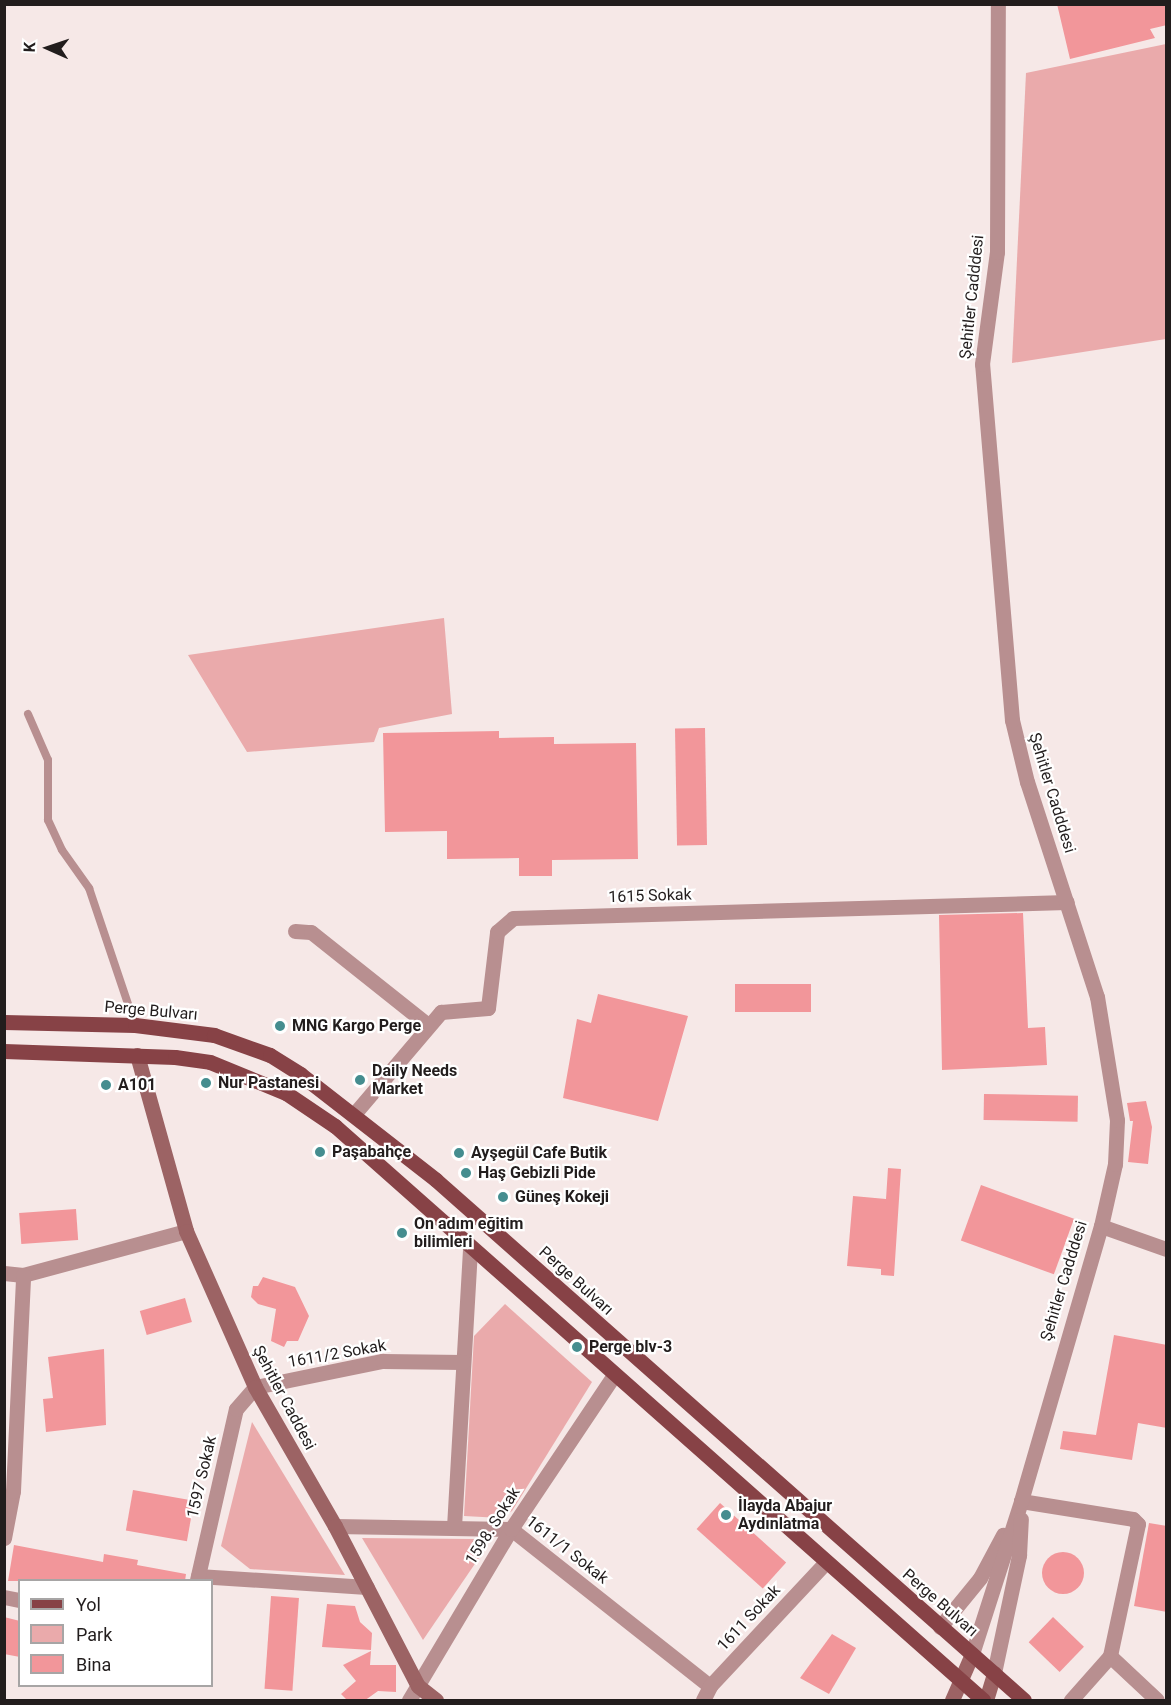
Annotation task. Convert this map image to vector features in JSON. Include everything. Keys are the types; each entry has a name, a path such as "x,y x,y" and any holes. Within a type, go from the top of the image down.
{"main road":[{"name":"Perge Bulvarı","path":"4,1022 135,1025 214,1035 270,1055 355,1113 436,1180 1024,1701"},
{"path":"4,1051 137,1055 210,1062 286,1093 335,1126 984,1701"}],"street":[{"name":"Şehitler Cadddesi","path":"998,4 997,252 982,364 1012,720 1027,782 1097,998 1114,1086 1115,1164 1101,1226 1022,1501"},
{"name":"1615 Sokak","path":"355,1113 441,1012 488,1008 497,932 513,918 1067,902"},
{"path":"295,932 311,932 428,1025"},
{"name":"Şehitler Caddesi","path":"137,1055 186,1231 255,1387 335,1526 418,1686 436,1701"},
{"path":"1101,1226 1167,1249"},
{"path":"4,1274 23,1275 186,1231"},
{"path":"454,1527 470,1248"},
{"path":"4,1538 13,1491 23,1275"},
{"name":"1611/2 Sokak","path":"255,1387 382,1361 463,1362"},
{"name":"1598. Sokak","path":"409,1701 511,1529 614,1375"},
{"name":"1597 Sokak","path":"198,1578 236,1408 255,1387"},
{"path":"940,1627 980,1578 1022,1501"},
{"path":"952,1701 962,1683 1022,1501"},
{"path":"1022,1501 1133,1519 1138,1524 1110,1656 1071,1701"},
{"path":"984,1701 994,1673 1019,1555 1022,1501"},
{"name":"1611/1 Sokak","path":"335,1526 511,1529 710,1686"},
{"name":"1611 Sokak","path":"703,1701 710,1686 826,1562"},
{"path":"198,1578 367,1587"},
{"path":"1110,1656 1157,1701"}],"lane":[{"path":"28,714 48,760 48,820 62,850 89,888 135,1025"}],"green space":[{"path":"1166,44 1166,339 1012,363 1026,73"},
{"path":"444,618 452,714 379,728 374,742 247,752 188,655"},
{"path":"505,1304 592,1382 512,1511 501,1518 464,1516 474,1336"},
{"path":"252,1422 345,1575 250,1569 221,1546"},
{"path":"362,1538 474,1539 485,1549 423,1640"}],"building":[{"path":"1057,4 1167,4 1167,25 1150,29 1155,38 1070,59"},
{"path":"705,728 707,845 677,846 675,729"},
{"path":"499,731 499,738 554,737 554,744 636,743 638,859 552,860 552,876 519,876 519,858 447,859 447,831 385,832 383,733"},
{"path":"1023,913 1028,1028 1045,1027 1047,1065 942,1070 939,915"},
{"path":"735,984 811,984 811,1012 735,1012"},
{"path":"598,994 688,1016 658,1121 563,1098 577,1019 591,1023"},
{"path":"984,1094 1078,1096 1078,1122 984,1120"},
{"path":"1146,1101 1152,1127 1148,1164 1128,1162 1133,1121 1130,1121 1127,1103"},
{"path":"888,1168 901,1169 894,1276 881,1275 881,1269 847,1266 853,1196 886,1199"},
{"path":"981,1185 1074,1219 1054,1274 961,1240"},
{"path":"76,1209 78,1240 21,1244 19,1213"},
{"path":"263,1277 295,1287 309,1316 298,1341 287,1341 284,1347 271,1341 276,1309 258,1304 251,1297 253,1286 258,1286"},
{"path":"185,1298 192,1322 147,1335 140,1311"},
{"path":"1114,1335 1167,1345 1167,1428 1138,1423 1132,1460 1060,1449 1063,1431 1096,1435"},
{"path":"104,1349 106,1425 46,1432 43,1399 53,1398 48,1357"},
{"path":"133,1490 194,1501 187,1541 126,1530"},
{"path":"720,1503 786,1563 763,1589 697,1529"},
{"path":"1149,1523 1167,1526 1167,1612 1134,1606"},
{"path":"14,1545 103,1562 104,1554 138,1560 137,1565 186,1574 185,1579 18,1579 18,1581 8,1581"},
{"path":"1063,1552 1078,1558 1084,1573 1078,1588 1063,1594 1048,1588 1042,1573 1048,1558"},
{"path":"271,1596 299,1598 292,1691 265,1689"},
{"path":"327,1604 355,1606 360,1622 372,1633 371,1650 322,1647"},
{"path":"4,1617 18,1620 18,1657 4,1654"},
{"path":"1053,1617 1084,1647 1060,1672 1029,1642"},
{"path":"832,1634 856,1648 829,1694 800,1678"},
{"path":"371,1651 370,1665 396,1665 396,1692 378,1691 364,1701 348,1701 341,1694 356,1681 343,1665"}],"place":[{"name":"MNG Kargo Perge","path":"280,1026"},
{"name":"Daily Needs Market","path":"360,1080"},
{"name":"Nur Pastanesi","path":"206,1083"},
{"name":"A101","path":"106,1085"},
{"name":"Paşabahçe","path":"320,1152"},
{"name":"Ayşegül Cafe Butik","path":"459,1153"},
{"name":"Haş Gebizli Pide","path":"466,1173"},
{"name":"Güneş Kokeji","path":"503,1197"},
{"name":"On adım eğitim bilimleri","path":"402,1233"},
{"name":"Perge blv-3","path":"577,1347"},
{"name":"İlayda Abajur Aydınlatma","path":"726,1515"}]}
